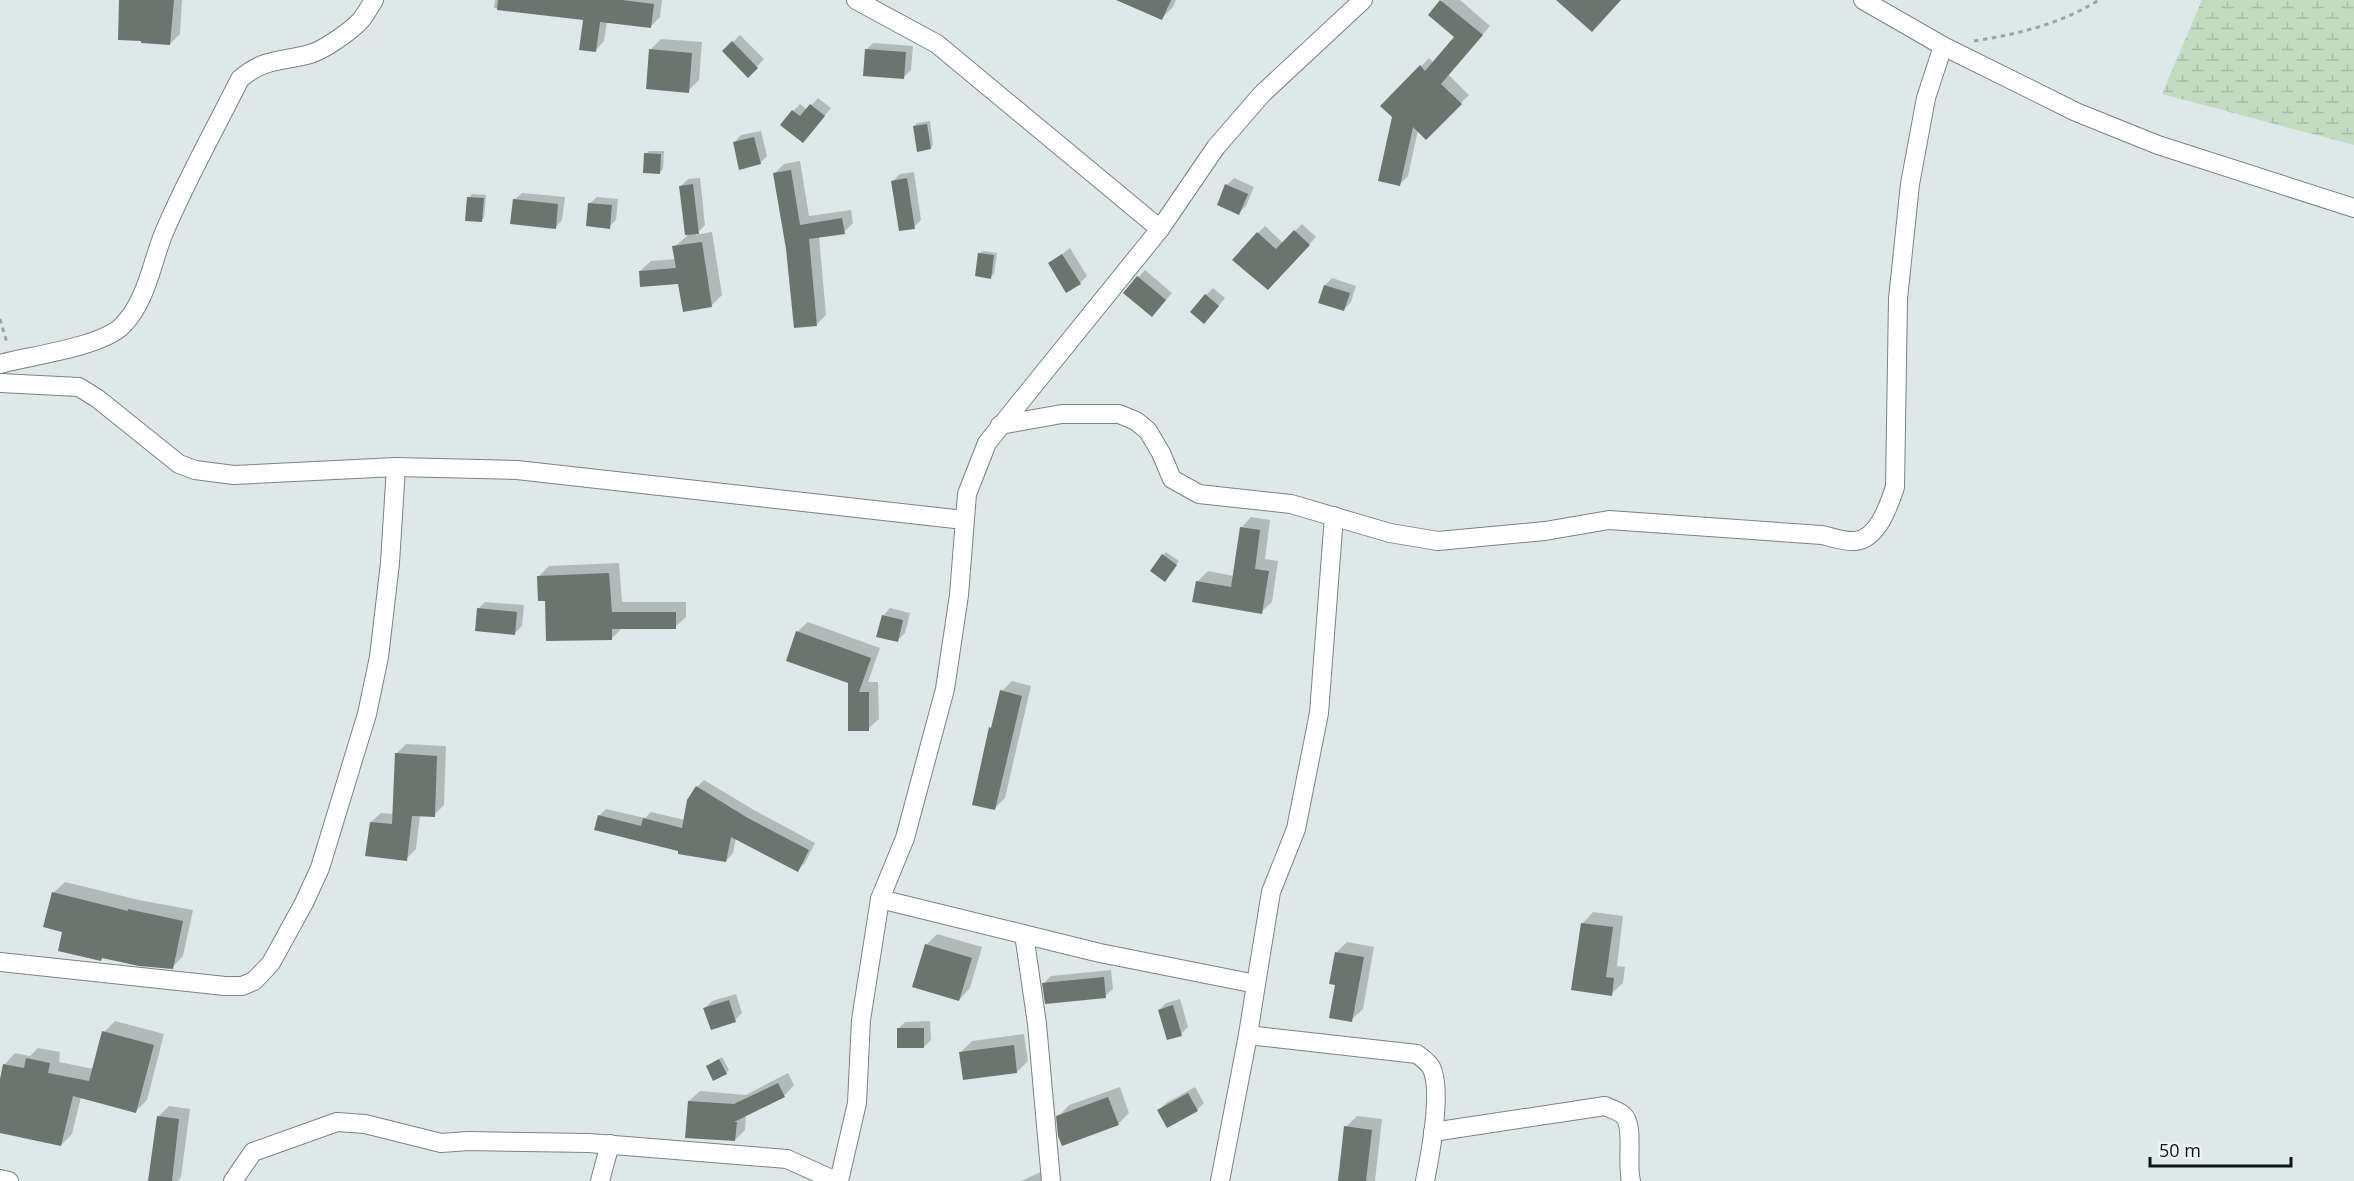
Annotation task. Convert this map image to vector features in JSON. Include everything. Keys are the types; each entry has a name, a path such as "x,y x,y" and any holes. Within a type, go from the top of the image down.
{"street":[{"path":"6,362 52,353 96,340 121,328 140,302 163,235 240,79 261,64 312,53 362,19 374,0"},
{"path":"856,0 936,44 1160,229"},
{"path":"233,1181 252,1152 338,1122 365,1124 441,1143 478,1141 610,1144 787,1159 838,1181 857,1103 861,1020 880,899 905,838 945,689 958,595 967,494 987,443 1160,229 1216,147 1262,94 1363,0"},
{"path":"1863,0 1943,46 2076,112 2158,146 2354,208"},
{"path":"1000,425 1062,414 1119,414 1136,421 1148,430 1172,479 1199,494 1291,504 1390,532 1438,541 1545,531 1609,520 1822,535 1855,541 1868,535 1889,506 1895,487 1898,299 1912,174 1926,98 1943,46"},
{"path":"0,383 79,387 98,399 178,464 195,470 234,475 396,467 517,470 964,520"},
{"path":"0,962 225,986 242,986 254,981 271,963 304,903 320,868 367,714 379,657 390,563 396,467"},
{"path":"1220,1181 1248,1035 1270,892 1296,829 1320,713 1334,516"},
{"path":"880,899 1100,953 1256,984"},
{"path":"1024,934 1037,1024 1051,1181"},
{"path":"1248,1035 1417,1054 1426,1061 1432,1069 1435,1116 1425,1181"},
{"path":"1433,1132 1605,1106 1624,1115 1630,1126 1628,1168 1630,1181"},
{"path":"600,1181 610,1144"},
{"path":"0,1179 9,1181"}],"path":[{"path":"1943,46 2020,34 2078,13 2099,0"},
{"path":"0,319 6,362"}],"green space":[{"path":"2202,0 2354,0 2354,145 2162,94"}],"building":[{"path":"119,0 174,0 170,45 118,40"},
{"path":"498,0 622,0 654,4 651,28 600,22 596,52 579,50 583,20 497,10"},
{"path":"1116,0 1171,0 1162,20"},
{"path":"1440,0 1483,35 1441,84 1462,104 1426,140 1413,127 1400,186 1378,181 1392,117 1380,106 1420,65 1425,71 1454,37 1428,15"},
{"path":"1556,0 1621,0 1592,32"},
{"path":"732,41 758,68 748,78 722,51"},
{"path":"649,49 692,53 689,93 646,89"},
{"path":"865,49 906,52 904,79 863,76"},
{"path":"810,104 825,116 803,143 780,125 792,110 800,116"},
{"path":"927,124 931,149 917,152 913,126"},
{"path":"754,137 761,164 739,170 733,142"},
{"path":"644,153 661,154 660,174 643,173"},
{"path":"791,170 800,225 842,218 845,234 809,239 817,326 794,328 786,249 773,173"},
{"path":"907,178 915,229 899,231 891,181"},
{"path":"693,184 699,234 685,235 679,186"},
{"path":"1225,184 1248,194 1239,215 1217,205"},
{"path":"467,197 484,198 482,222 465,221"},
{"path":"513,199 558,204 556,229 510,224"},
{"path":"588,203 612,205 610,229 586,226"},
{"path":"1294,230 1310,245 1268,290 1232,260 1257,232 1276,249"},
{"path":"702,242 712,307 683,312 678,284 640,287 639,271 676,268 672,246"},
{"path":"978,253 994,255 991,279 975,276"},
{"path":"1062,254 1081,284 1066,293 1048,263"},
{"path":"1137,276 1166,300 1152,317 1123,293"},
{"path":"1324,285 1350,293 1344,311 1318,303"},
{"path":"1205,294 1219,306 1204,324 1190,312"},
{"path":"1240,527 1260,530 1255,569 1269,571 1262,614 1192,602 1196,581 1231,587"},
{"path":"1162,554 1177,565 1165,582 1150,571"},
{"path":"609,573 612,612 676,612 676,629 612,629 612,640 546,641 545,601 538,601 537,576"},
{"path":"477,608 517,612 515,635 475,631"},
{"path":"882,615 903,620 898,642 876,637"},
{"path":"796,631 871,658 859,692 869,692 869,731 848,731 848,683 786,661"},
{"path":"1000,690 1022,696 995,810 972,805 989,727 991,728"},
{"path":"395,753 437,756 435,817 412,816 407,861 365,856 370,822 392,824"},
{"path":"696,786 746,817 809,850 798,872 731,837 726,862 678,854 678,851 594,830 598,815 641,826 643,818 682,828 687,800"},
{"path":"52,892 128,911 128,909 183,921 173,969 139,966 102,958 101,961 58,951 62,932 43,927"},
{"path":"1581,923 1613,927 1606,977 1614,978 1612,996 1571,990"},
{"path":"925,944 972,958 959,1001 912,987"},
{"path":"1335,952 1364,957 1352,1022 1329,1018 1335,985 1329,984"},
{"path":"1104,977 1106,998 1045,1004 1042,983"},
{"path":"729,1000 736,1022 711,1030 703,1008"},
{"path":"1173,1005 1182,1036 1167,1040 1158,1010"},
{"path":"897,1028 924,1028 924,1048 897,1048"},
{"path":"102,1031 154,1045 136,1113 73,1096 61,1146 0,1133 0,1079 3,1064 24,1068 26,1058 50,1063 48,1073 89,1081"},
{"path":"1014,1045 1017,1073 963,1080 959,1052"},
{"path":"719,1059 727,1074 713,1081 706,1066"},
{"path":"778,1083 785,1097 734,1122 737,1122 735,1141 685,1138 688,1101 734,1104"},
{"path":"1188,1093 1198,1111 1167,1128 1157,1110"},
{"path":"1108,1097 1119,1125 1062,1146 1058,1136 1056,1116"},
{"path":"157,1116 179,1119 172,1181 148,1181"},
{"path":"1344,1126 1372,1130 1366,1181 1338,1181"}]}
